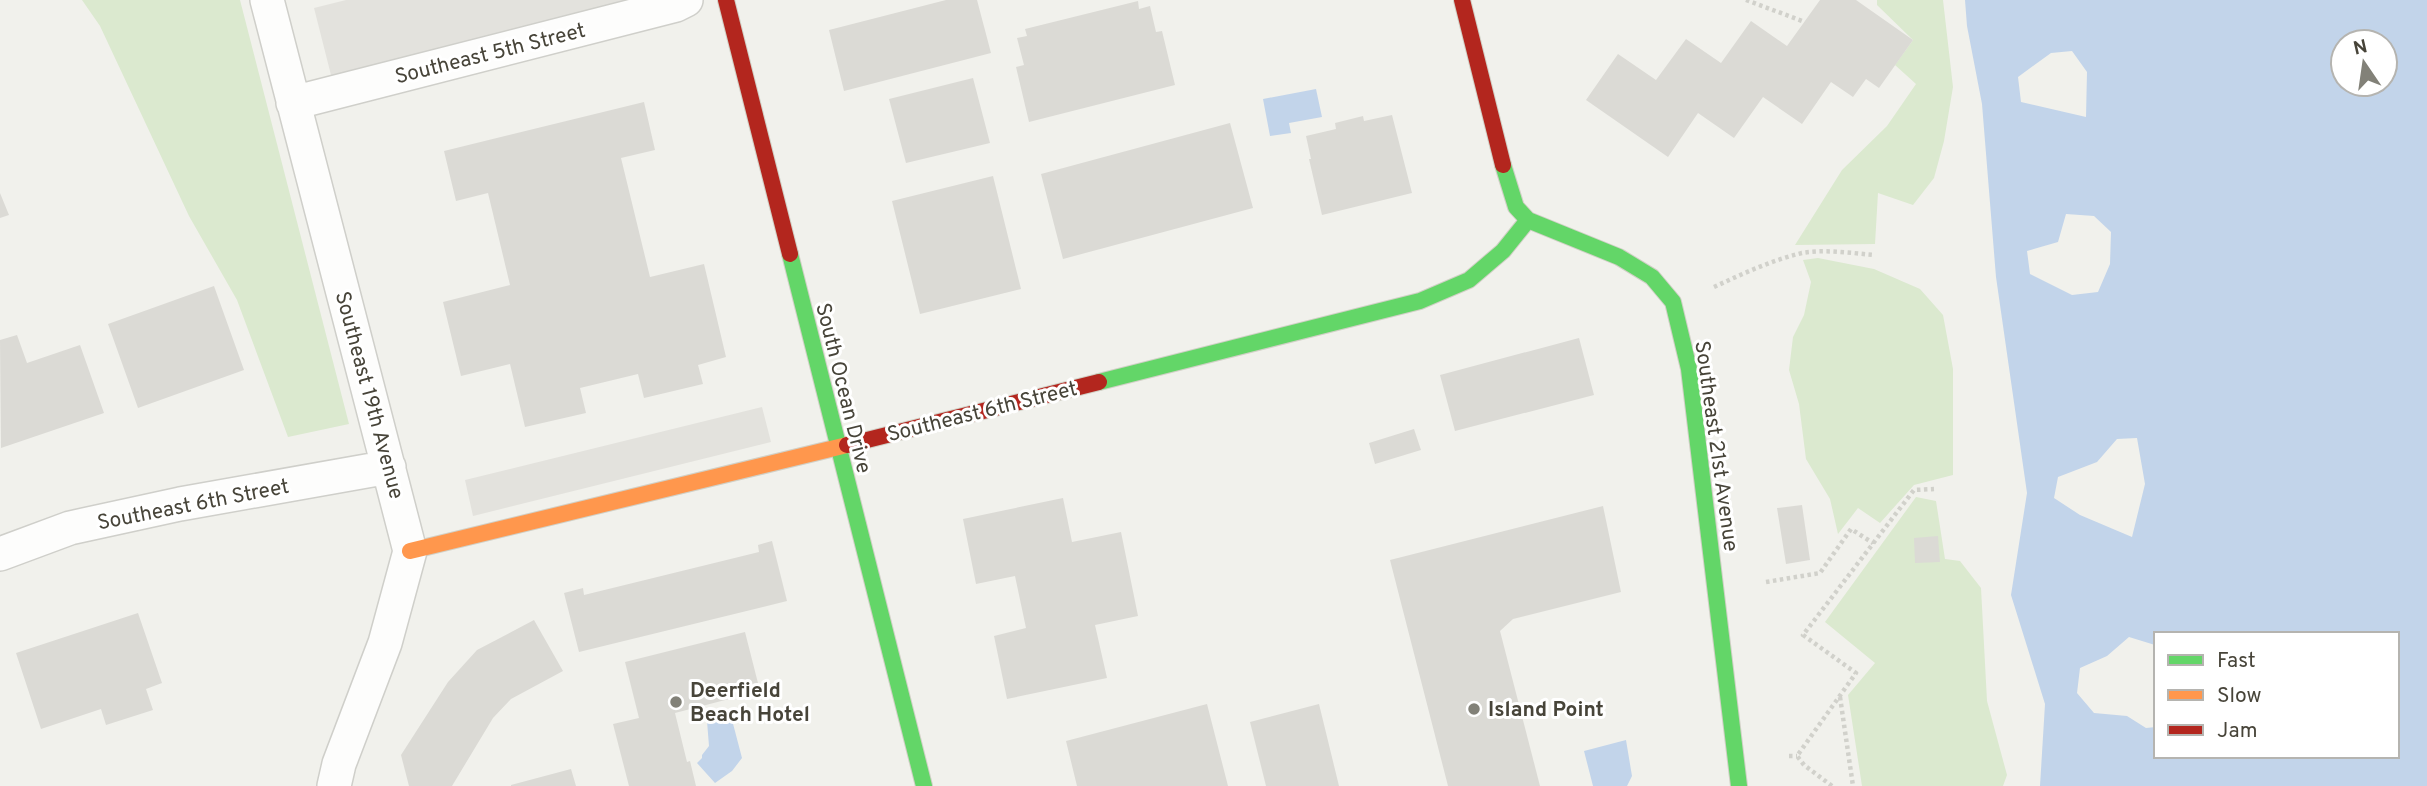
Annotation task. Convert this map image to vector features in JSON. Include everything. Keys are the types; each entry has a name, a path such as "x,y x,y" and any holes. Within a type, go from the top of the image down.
{"street":[{"name":"Southeast 19th Avenue","path":"267,0 410,551 385,643 339,764 334,786"},
{"name":"Southeast 5th Street","path":"293,103 676,5 686,0"},
{"name":"South Ocean Drive","path":"726,0 924,786"},
{"path":"1462,0 1508,185 1516,207 1528,220"},
{"name":"Southeast 6th Street","path":"410,551 837,448 1420,301 1469,280 1503,251 1528,220"},
{"name":"Southeast 21st Avenue","path":"1528,220 1619,257 1652,277 1673,302 1689,369 1739,786"},
{"name":"Southeast 6th Street","path":"0,554 70,528 156,509 389,467"}],"path":[{"path":"1746,0 1805,22"},
{"path":"1714,287 1755,268 1804,253 1874,255"},
{"path":"1797,756 1856,673 1803,635 1914,490 1934,489"},
{"path":"1766,582 1820,573 1851,529 1873,543"},
{"path":"1840,695 1853,786"},
{"path":"1789,756 1797,756"},
{"path":"1797,756 1804,765 1832,786"}],"green space":[{"path":"82,0 240,0 349,424 288,437 237,300 189,216 100,26"},
{"path":"1877,0 1943,0 1953,87 1944,141 1934,178 1913,205 1878,193 1875,244 1795,245 1842,170 1887,126 1916,84 1895,65 1913,40 1877,5"},
{"path":"1818,258 1874,269 1920,289 1943,315 1953,369 1953,475 1914,485 1880,523 1858,508 1838,534 1830,499 1806,459 1799,404 1789,370 1793,337 1804,315 1811,282 1803,260"},
{"path":"1916,497 1936,501 1945,559 1960,561 1981,588 1987,701 2007,775 2003,786 1862,786 1848,695 1875,663 1825,622"}],"shaded area":[{"path":"346,0 638,0 332,79 314,8"},
{"path":"762,407 771,442 473,516 465,480"}],"water":[{"path":"1965,0 2427,0 2427,786 2040,786 2045,704 2011,595 2027,493 1996,277 1982,104 1967,26"},
{"path":"1316,89 1322,117 1289,123 1291,133 1270,136 1263,99"},
{"path":"731,716 742,758 732,771 715,783 697,763 709,746 707,721"},
{"path":"1626,740 1632,776 1627,786 1593,786 1584,751"}],"pier":[{"path":"2072,51 2087,72 2086,117 2021,102 2018,77 2051,53"},
{"path":"2066,214 2094,216 2111,232 2110,264 2098,292 2072,295 2030,274 2027,251 2058,242"},
{"path":"2137,438 2145,484 2132,537 2080,515 2054,498 2058,477 2097,462 2117,439"},
{"path":"2129,637 2154,645 2154,727 2146,728 2127,716 2094,713 2077,693 2080,668 2107,656"}],"building":[{"path":"946,0 977,0 991,53 844,91 829,30"},
{"path":"1820,0 1856,0 1913,40 1879,88 1866,79 1853,97 1831,82 1802,124 1763,97 1734,138 1698,113 1668,157 1586,100 1618,54 1656,80 1686,39 1721,63 1751,21 1787,46"},
{"path":"1138,1 1139,9 1150,6 1156,32 1162,31 1175,85 1029,122 1016,67 1024,65 1017,38 1027,36 1025,29"},
{"path":"973,78 990,143 906,163 889,99"},
{"path":"644,102 655,150 621,158 650,277 704,264 726,357 698,365 703,384 644,398 638,374 580,388 586,413 525,427 510,364 461,376 443,302 510,285 488,193 456,201 444,151"},
{"path":"1392,115 1412,193 1322,215 1306,136 1336,129 1335,123 1363,116 1364,121"},
{"path":"1230,123 1253,208 1063,259 1041,174"},
{"path":"993,176 1021,289 920,314 892,201"},
{"path":"0,193 9,215 0,218"},
{"path":"214,286 244,370 138,408 108,324"},
{"path":"17,335 27,363 80,345 104,413 1,448 0,340"},
{"path":"1579,338 1594,395 1455,431 1440,375"},
{"path":"1414,429 1421,450 1375,464 1369,443"},
{"path":"1063,498 1072,542 1121,532 1138,616 1095,625 1107,678 1007,699 994,636 1026,628 1015,576 976,584 963,519"},
{"path":"1802,505 1810,560 1786,564 1777,508"},
{"name":"Island Point","path":"1603,506 1621,592 1513,619 1500,631 1540,786 1448,786 1390,560"},
{"path":"1938,536 1940,562 1915,563 1914,538"},
{"path":"772,541 787,601 579,652 564,593 583,588 584,595 759,552 758,545"},
{"path":"138,613 162,683 146,689 153,710 106,725 101,709 41,729 16,653"},
{"path":"534,620 563,671 511,699 493,718 452,786 409,786 401,755 448,682 477,650"},
{"name":"Deerfield Beach Hotel","path":"745,632 760,691 675,713 696,786 629,786 613,724 639,718 625,662"},
{"path":"1207,704 1228,786 1077,786 1066,741"},
{"path":"1319,704 1339,786 1266,786 1250,722"},
{"path":"571,769 576,786 511,786 511,785"}],"traffic: fast":[{"path":"1503,165 1516,207 1528,220 1619,257 1652,277 1673,302 1689,369 1739,786"},
{"path":"1099,382 1420,301 1469,280 1503,251 1528,220"},
{"path":"790,254 924,786"}],"traffic: slow":[{"path":"410,551 847,445"}],"traffic: jam":[{"path":"726,0 790,254"},
{"path":"1462,0 1503,165"},
{"path":"847,445 1099,382"}],"place":[{"name":"Deerfield Beach Hotel","path":"676,702"},
{"name":"Island Point","path":"1474,709"}]}
